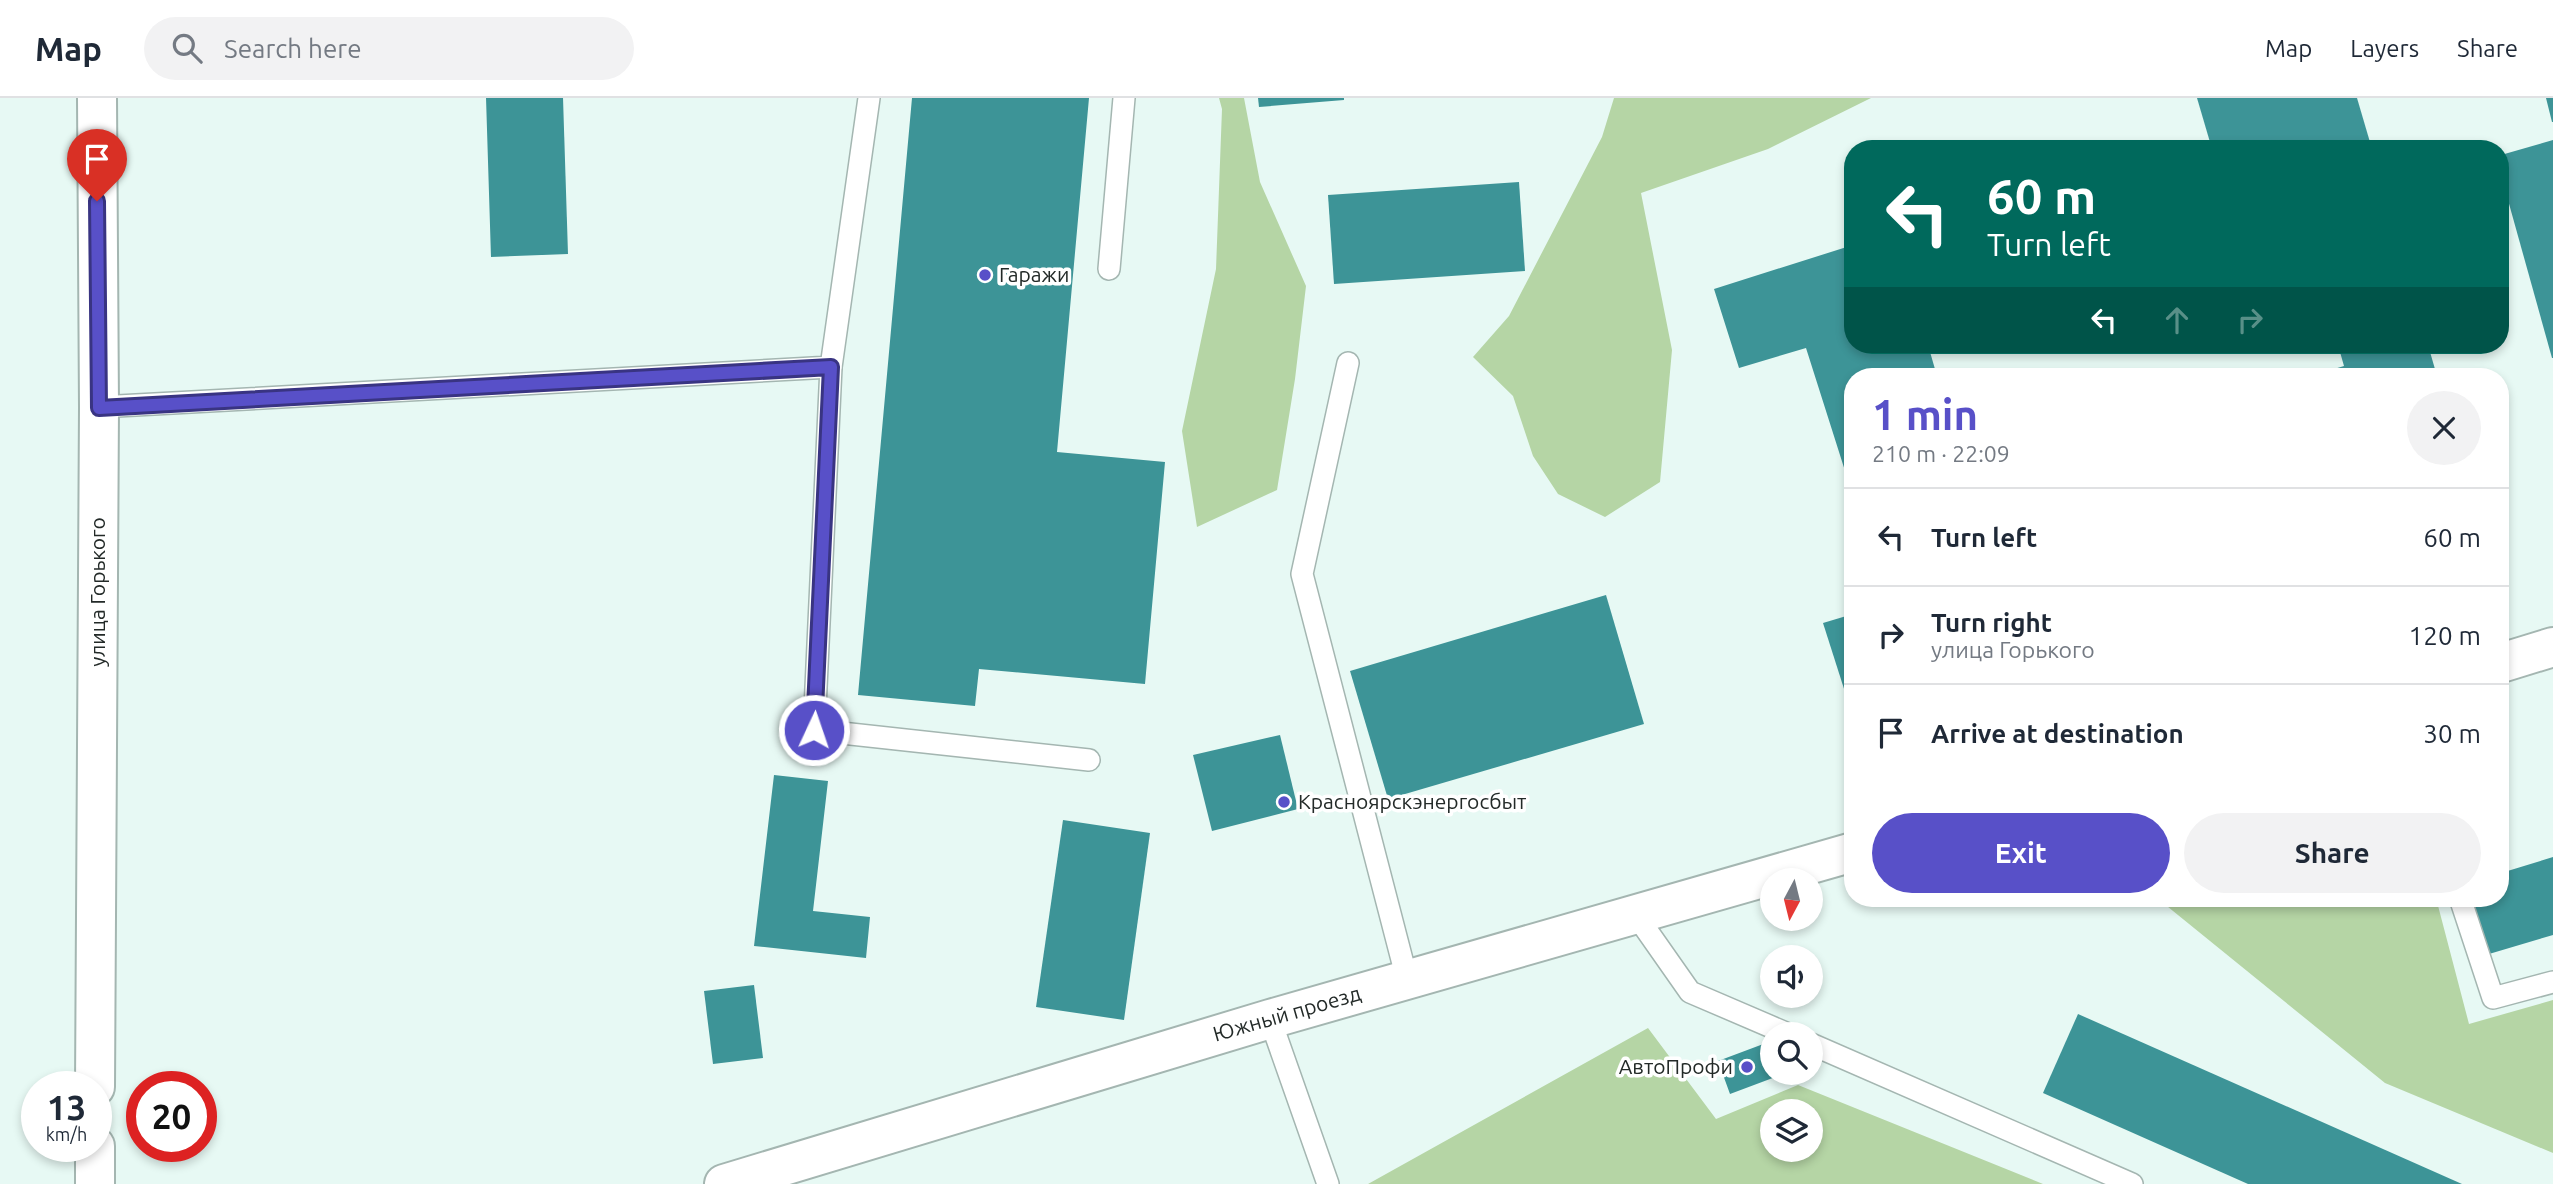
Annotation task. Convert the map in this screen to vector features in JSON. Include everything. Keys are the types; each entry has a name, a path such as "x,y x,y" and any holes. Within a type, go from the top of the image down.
{"street":[{"name":"улица Горького","path":"95,1071 99,408 97,98"},
{"path":"2509,661 2553,647"},
{"name":"Южный проезд","path":"724,1184 1270,1019 1844,855"},
{"path":"95,1162 95,1184"}],"lane":[{"path":"869,98 831,367 814,730 1089,760"},
{"path":"1109,269 1124,98"},
{"path":"1348,363 1302,574 1407,979"},
{"path":"99,408 831,367"},
{"path":"2463,907 2493,998 2553,982"},
{"path":"1636,915 1690,992 1760,1022"},
{"path":"1270,1019 1328,1184"},
{"path":"1823,1049 2132,1184"}],"green space":[{"path":"1219,98 1244,98 1260,182 1306,286 1295,379 1277,490 1197,527 1182,431 1216,269 1222,109"},
{"path":"1614,98 1871,98 1768,149 1641,193 1672,350 1660,482 1605,517 1558,494 1533,456 1513,396 1473,357 1509,316 1602,137"},
{"path":"2168,907 2438,907 2469,1024 2553,1000 2553,1153 2385,1083"},
{"path":"1648,1028 1716,1119 1760,1101 1760,1162 1823,1162 1823,1099 1764,1099 1798,1085 2043,1184 1368,1184"}],"building":[{"path":"486,98 563,98 568,254 491,257"},
{"name":"Гаражи","path":"912,98 1089,98 1057,452 1165,462 1145,684 979,669 975,706 858,695"},
{"path":"1258,98 1344,98 1344,100 1259,107"},
{"path":"2197,98 2357,98 2369,140 2209,140"},
{"path":"2546,98 2553,98 2553,122 2552,122"},
{"path":"2553,140 2553,358 2509,204 2509,153"},
{"path":"1519,182 1525,271 1334,284 1328,195"},
{"path":"1844,248 1844,354 1931,354 1935,368 1844,368 1844,468 1806,348 1739,368 1714,289"},
{"path":"2341,354 2431,354 2435,368 2337,368 2344,366"},
{"path":"1606,595 1644,724 1388,799 1350,671"},
{"path":"1844,617 1844,689 1823,623"},
{"path":"1280,735 1298,809 1212,831 1193,755"},
{"path":"774,775 828,781 813,911 870,917 866,958 754,946"},
{"path":"1063,820 1150,833 1124,1020 1036,1007"},
{"path":"2553,857 2553,935 2489,954 2475,907 2509,907 2509,871"},
{"path":"754,985 763,1058 713,1064 704,991"},
{"path":"2078,1014 2462,1184 2248,1184 2043,1093"},
{"name":"АвтоПрофи","path":"1760,1045 1760,1083 1730,1094 1718,1061"}],"place":[{"name":"Гаражи","path":"985,275"},
{"name":"Красноярскэнергосбыт","path":"1284,802"},
{"name":"АвтоПрофи","path":"1747,1067"}],"route":[{"path":"97,201 99,408 831,367 814,730"}]}
